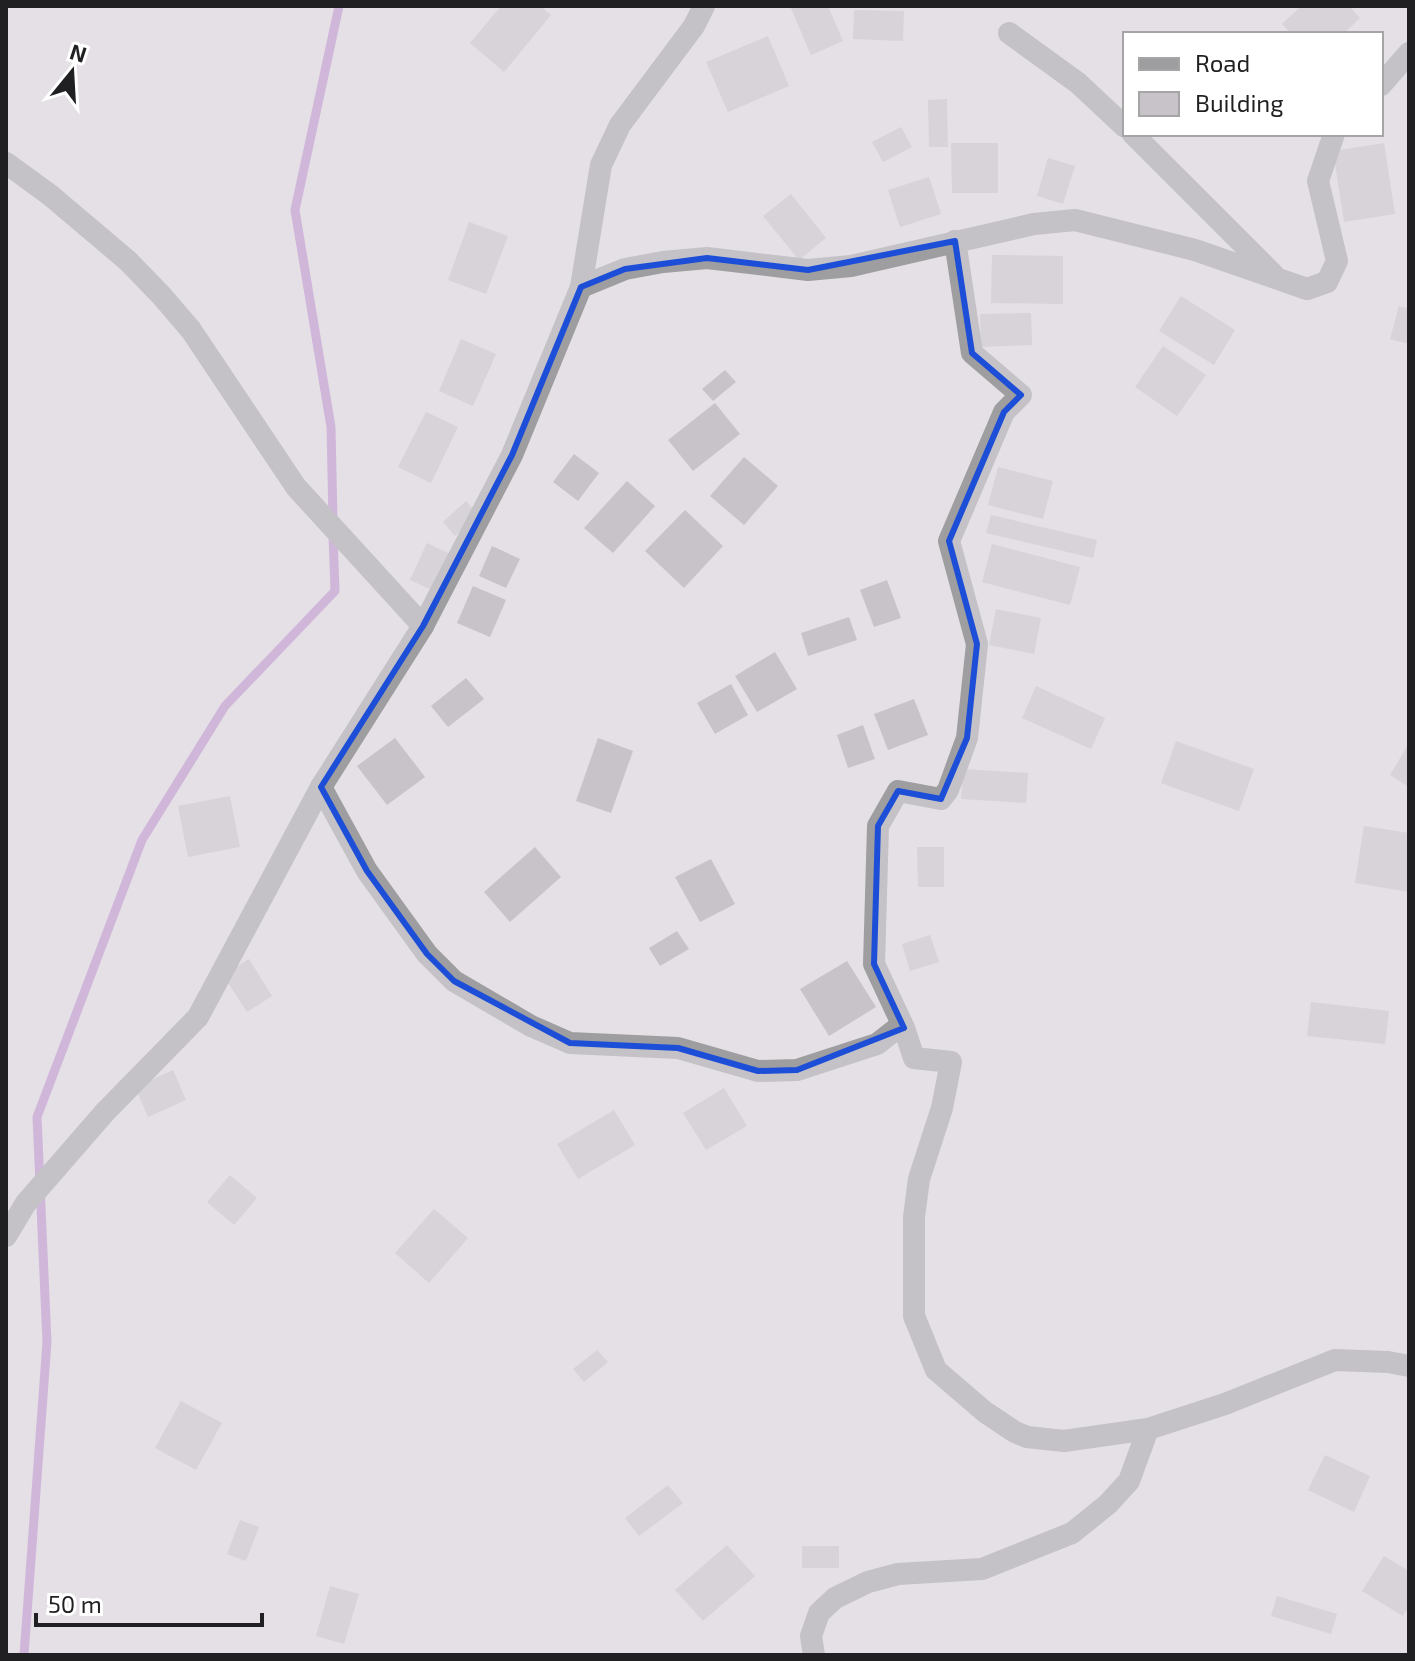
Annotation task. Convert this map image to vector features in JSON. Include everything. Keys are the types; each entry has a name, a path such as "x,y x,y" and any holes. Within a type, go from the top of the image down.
{"street":[{"path":"6,1236 26,1203 105,1112 198,1017 321,787 423,626 512,455 581,287 601,165 620,125 694,26 704,6"},
{"path":"1009,33 1078,83 1123,125"},
{"path":"1383,83 1409,53"},
{"path":"1135,136 1277,277"},
{"path":"581,287 625,269 707,258 808,270 851,266 1034,224 1075,220 1195,250 1307,289 1327,282 1337,261 1318,181 1333,136"},
{"path":"6,163 50,195 117,252 161,295 191,330 296,487 423,626"},
{"path":"955,241 972,353 1021,395 1004,412 949,541 977,644 967,738 948,790 941,799 898,791 878,826 874,964 904,1028 914,1058 951,1062 942,1108 919,1179 914,1217 914,1316 936,1370 985,1412 1027,1437 1064,1441 1148,1429 1225,1404 1335,1360 1409,1366"},
{"path":"321,787 367,871 427,954 454,981 531,1026 570,1043 678,1048 758,1071 797,1070 877,1044 895,1030 904,1028"},
{"path":"814,1655 811,1636 819,1613 835,1598 868,1582 898,1574 982,1569 1072,1533 1108,1504 1129,1481 1148,1429"}],"highlighted area":[{"path":"955,241 972,353 1021,395 1004,412 949,541 977,644 967,738 941,799 898,791 878,826 874,964 904,1028 797,1070 758,1071 678,1048 570,1043 454,981 427,954 367,871 321,787 423,626 512,455 581,287 625,269 707,258 808,270"}],"building":[{"path":"501,6 540,6 551,15 504,72 470,43"},
{"path":"790,6 828,6 843,41 811,55"},
{"path":"1301,6 1349,6 1360,18 1345,32 1289,32 1282,24"},
{"path":"854,10 904,11 903,41 853,39"},
{"path":"768,36 789,86 728,112 706,62"},
{"path":"947,99 948,147 929,147 928,100"},
{"path":"901,127 912,147 883,162 872,142"},
{"path":"951,143 998,143 998,193 952,193"},
{"path":"1384,143 1395,214 1344,222 1333,151"},
{"path":"1048,158 1075,166 1063,204 1037,196"},
{"path":"929,177 941,214 900,227 888,190"},
{"path":"791,194 826,238 799,260 763,216"},
{"path":"469,222 508,236 486,294 448,280"},
{"path":"992,255 1063,256 1063,304 991,303"},
{"path":"1181,296 1235,330 1214,365 1159,331"},
{"path":"1399,306 1409,309 1409,344 1390,339"},
{"path":"1031,313 1032,345 981,347 980,314"},
{"path":"461,339 496,354 473,406 439,391"},
{"path":"1163,346 1206,375 1177,416 1135,387"},
{"path":"725,370 736,382 713,401 702,389"},
{"path":"715,403 740,434 693,471 668,440"},
{"path":"426,412 458,427 431,483 398,467"},
{"path":"574,454 599,473 578,501 553,482"},
{"path":"744,457 778,486 744,525 710,496"},
{"path":"998,467 1053,481 1043,519 988,505"},
{"path":"627,481 655,506 613,553 584,528"},
{"path":"466,501 478,515 455,536 443,522"},
{"path":"685,510 723,546 684,588 645,551"},
{"path":"991,515 1097,540 1093,558 986,533"},
{"path":"427,543 452,555 434,591 410,580"},
{"path":"992,544 1080,567 1070,605 982,582"},
{"path":"492,546 520,559 506,588 479,576"},
{"path":"887,580 901,618 874,627 860,590"},
{"path":"473,586 506,600 490,637 457,623"},
{"path":"996,609 1041,618 1034,654 989,645"},
{"path":"849,617 857,640 808,656 801,633"},
{"path":"775,652 797,689 757,712 735,676"},
{"path":"466,678 484,699 448,727 431,706"},
{"path":"731,684 748,715 715,734 697,703"},
{"path":"1036,686 1105,718 1091,749 1022,718"},
{"path":"914,699 928,735 888,750 874,714"},
{"path":"863,725 875,759 848,768 837,735"},
{"path":"395,738 425,777 387,805 357,766"},
{"path":"598,738 633,751 611,813 576,801"},
{"path":"1176,741 1254,769 1239,811 1161,783"},
{"path":"1409,743 1409,787 1390,775"},
{"path":"963,769 1028,773 1026,803 961,799"},
{"path":"230,796 240,847 188,857 178,806"},
{"path":"1364,826 1409,833 1409,892 1355,883"},
{"path":"535,847 561,877 510,922 484,892"},
{"path":"917,847 944,847 944,887 918,887"},
{"path":"711,859 735,904 700,922 675,877"},
{"path":"677,931 689,949 660,966 649,948"},
{"path":"930,935 939,962 910,971 902,944"},
{"path":"249,959 272,996 247,1012 223,975"},
{"path":"847,961 876,1007 829,1036 800,989"},
{"path":"1311,1002 1389,1011 1385,1044 1307,1036"},
{"path":"173,1070 186,1100 148,1117 135,1087"},
{"path":"724,1088 747,1126 706,1150 683,1113"},
{"path":"614,1110 635,1145 578,1179 557,1144"},
{"path":"230,1175 257,1198 234,1225 207,1202"},
{"path":"434,1209 468,1238 429,1283 395,1253"},
{"path":"597,1350 608,1362 584,1382 573,1369"},
{"path":"181,1401 222,1423 196,1470 155,1448"},
{"path":"1325,1455 1370,1476 1354,1512 1308,1490"},
{"path":"668,1485 683,1503 639,1536 625,1518"},
{"path":"240,1520 259,1527 246,1561 227,1554"},
{"path":"727,1545 755,1576 703,1621 675,1590"},
{"path":"802,1546 839,1546 839,1568 802,1568"},
{"path":"1384,1556 1409,1571 1409,1606 1403,1616 1362,1591"},
{"path":"330,1586 359,1594 344,1644 316,1636"},
{"path":"1277,1596 1337,1614 1331,1634 1271,1616"}],"waterway":[{"path":"333,520 331,427 295,210 339,6"},
{"path":"24,1655 47,1342 37,1117 142,840 225,706 335,591 333,535"}]}
